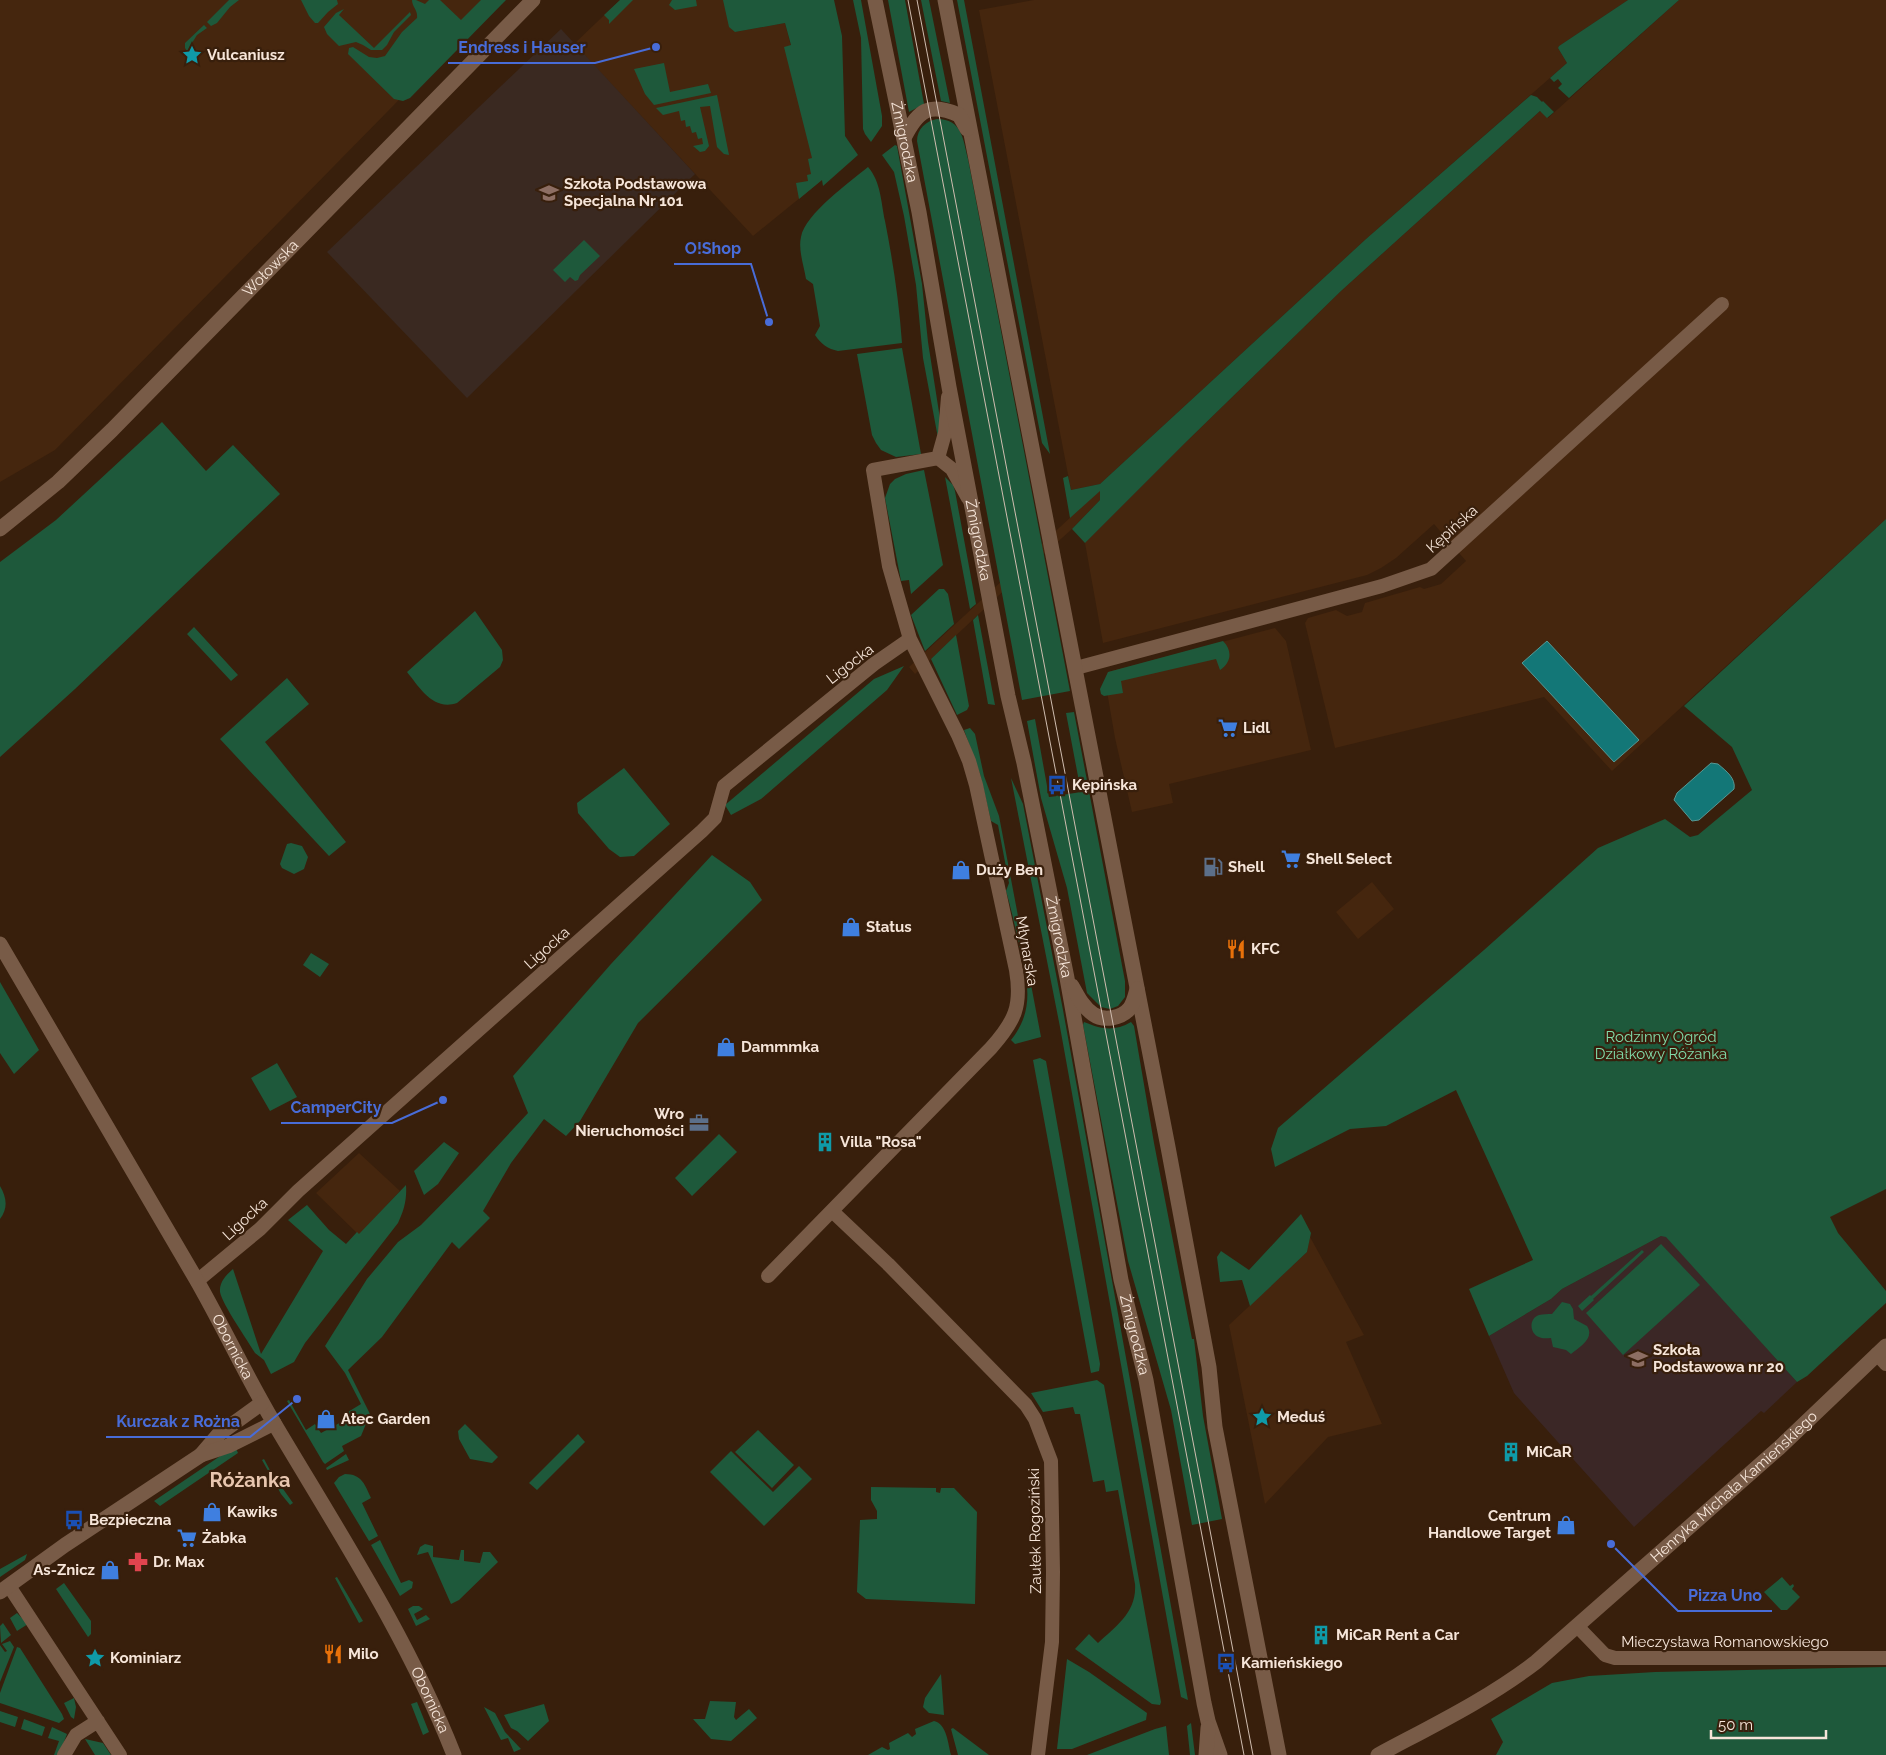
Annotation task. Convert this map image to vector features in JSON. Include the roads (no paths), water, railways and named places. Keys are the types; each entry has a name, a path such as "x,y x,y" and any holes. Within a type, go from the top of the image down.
{"main road":[{"name":"Wołowska","path":"0,529 58,482 112,430 533,0"},
{"name":"Żmigrodzka","path":"875,0 904,138 970,502 1008,696 1026,772 1067,978 1121,1280 1146,1380 1208,1721 1220,1755"},
{"path":"946,0 1138,988 1209,1367 1215,1426 1241,1569 1267,1691 1275,1750"},
{"path":"904,138 913,120 923,112 938,108 959,115 973,142"},
{"name":"Obornicka","path":"0,944 197,1281 262,1403 325,1506 400,1640 436,1710 454,1755"},
{"path":"1067,978 1083,1005 1095,1016 1108,1019 1129,1010 1134,1002 1138,988"},
{"name":"Henryka Michała Kamieńskiego","path":"1378,1755 1501,1687 1536,1662 1883,1355"},
{"path":"201,1455 219,1434 262,1403"},
{"path":"5,1589 65,1545 201,1455 228,1446 274,1423"},
{"path":"1206,1755 1208,1721"}],"street":[{"name":"Kępińska","path":"1076,668 1382,586 1432,570 1722,304"},
{"path":"949,387 945,433 938,458 952,468 970,502"},
{"name":"Młynarska","path":"768,1276 991,1048 1011,1023 1018,1006 1016,970 969,761 944,705 910,639 889,566 873,470 938,458"},
{"name":"Ligocka","path":"197,1281 236,1249 298,1191 702,832 716,818 724,786 874,664 910,639"},
{"name":"Zaułek Rogoziński","path":"832,1211 888,1264 1026,1405 1043,1436 1051,1461 1054,1572 1052,1642 1038,1755"},
{"path":"5,1589 120,1755"},
{"name":"Mieczysława Romanowskiego","path":"1577,1626 1605,1655 1615,1658 1886,1658"},
{"path":"64,1755 76,1734 98,1721"}],"water":[{"path":"1547,641 1639,740 1614,762 1522,663"},
{"path":"1711,763 1718,764 1730,775 1734,789 1699,820 1692,821 1674,800 1677,793"}],"tram line":[{"path":"908,0 1244,1755"},
{"path":"917,0 1253,1755"}],"place":[{"name":"Endress i Hauser","path":"656,47"},
{"name":"Vulcaniusz","path":"192,55"},
{"name":"Szkoła Podstawowa Specjalna Nr 101","path":"549,193"},
{"name":"O!Shop","path":"769,322"},
{"name":"Lidl","path":"1228,728"},
{"name":"Kępińska","path":"1057,785"},
{"name":"Shell Select","path":"1291,859"},
{"name":"Shell","path":"1213,867"},
{"name":"Duży Ben","path":"961,870"},
{"name":"Status","path":"851,927"},
{"name":"KFC","path":"1236,949"},
{"name":"Dammmka","path":"726,1047"},
{"name":"CamperCity","path":"443,1100"},
{"name":"Wro Nieruchomości","path":"699,1123"},
{"name":"Villa \"Rosa\"","path":"825,1142"},
{"name":"Szkoła Podstawowa nr 20","path":"1638,1359"},
{"name":"Kurczak z Rożna","path":"297,1399"},
{"name":"Meduś","path":"1262,1417"},
{"name":"Atec Garden","path":"326,1419"},
{"name":"MiCaR","path":"1511,1452"},
{"name":"Kawiks","path":"212,1512"},
{"name":"Bezpieczna","path":"74,1520"},
{"name":"Centrum Handlowe Target","path":"1566,1525"},
{"name":"Żabka","path":"187,1538"},
{"name":"Pizza Uno","path":"1611,1544"},
{"name":"Dr. Max","path":"138,1562"},
{"name":"As-Znicz","path":"110,1570"},
{"name":"MiCaR Rent a Car","path":"1321,1635"},
{"name":"Milo","path":"333,1654"},
{"name":"Kominiarz","path":"95,1658"},
{"name":"Kamieńskiego","path":"1226,1663"}],"district":[{"name":"Różanka","path":"250,1480"}],"park label":[{"name":"Rodzinny Ogród Działkowy Różanka","path":"1661,1046"}]}
